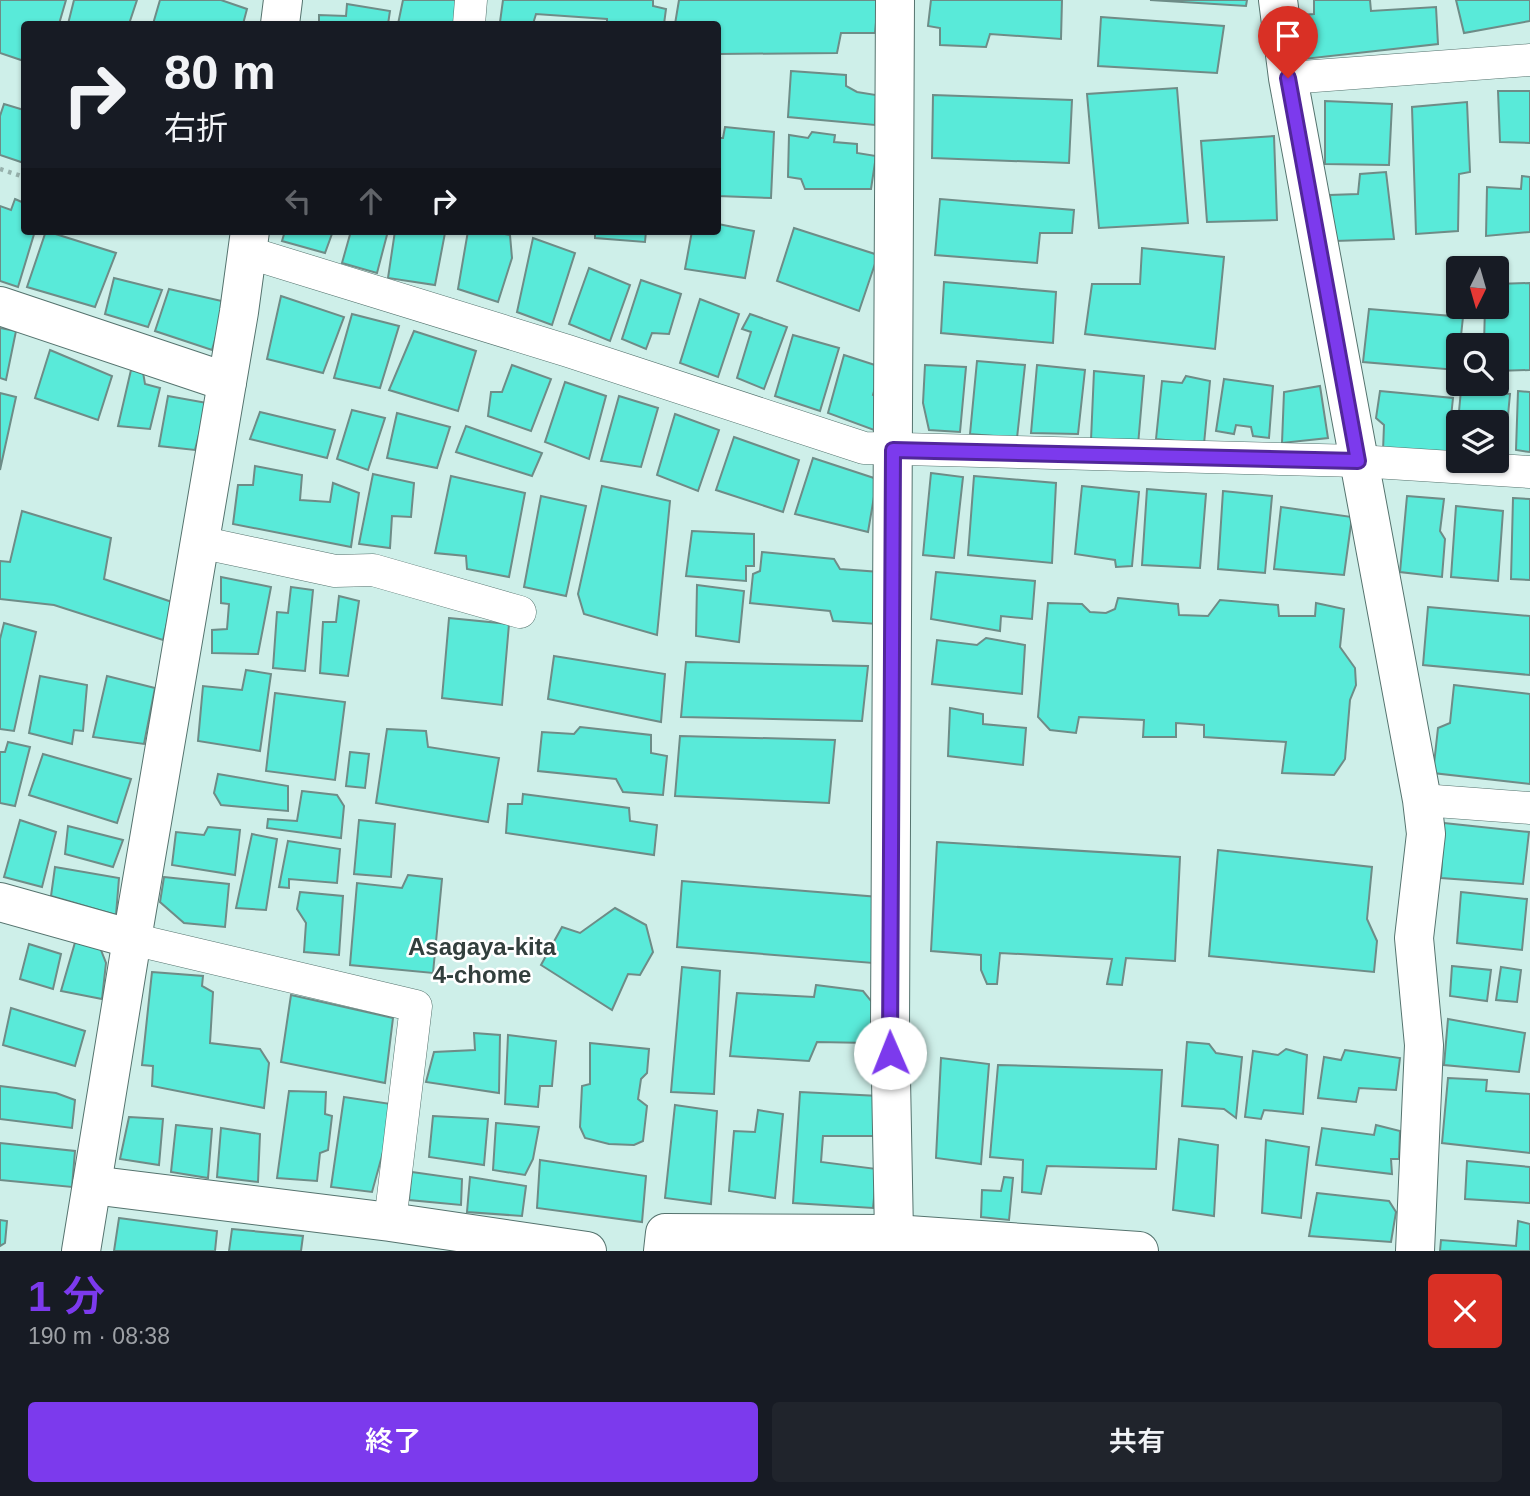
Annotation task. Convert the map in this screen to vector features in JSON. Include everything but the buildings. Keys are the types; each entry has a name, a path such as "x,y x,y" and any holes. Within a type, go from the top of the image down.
{"street":[{"path":"280,21 283,0"},
{"path":"894,1234 890,1027 895,0"},
{"path":"1278,0 1288,78 1422,800 1426,834 1414,937 1424,1045 1415,1251"},
{"path":"81,1251 227,382 248,241"},
{"path":"0,306 227,382"},
{"path":"0,902 132,939"},
{"path":"92,1185 390,1222 587,1251"},
{"path":"663,1251 666,1233 894,1234 1139,1251"}],"lane":[{"path":"468,21 471,0"},
{"path":"1288,78 1530,60"},
{"path":"248,241 568,351 864,448 1358,461 1530,472"},
{"path":"199,542 335,571 373,570 520,612"},
{"path":"1422,800 1530,807"},
{"path":"132,939 416,1006 390,1222"}],"path":[{"path":"0,169 21,176"}],"district":[{"name":"Asagaya-kita 4-chome","path":"482,960"}],"route":[{"path":"890,1053 893,450 1358,461 1288,78"}]}
